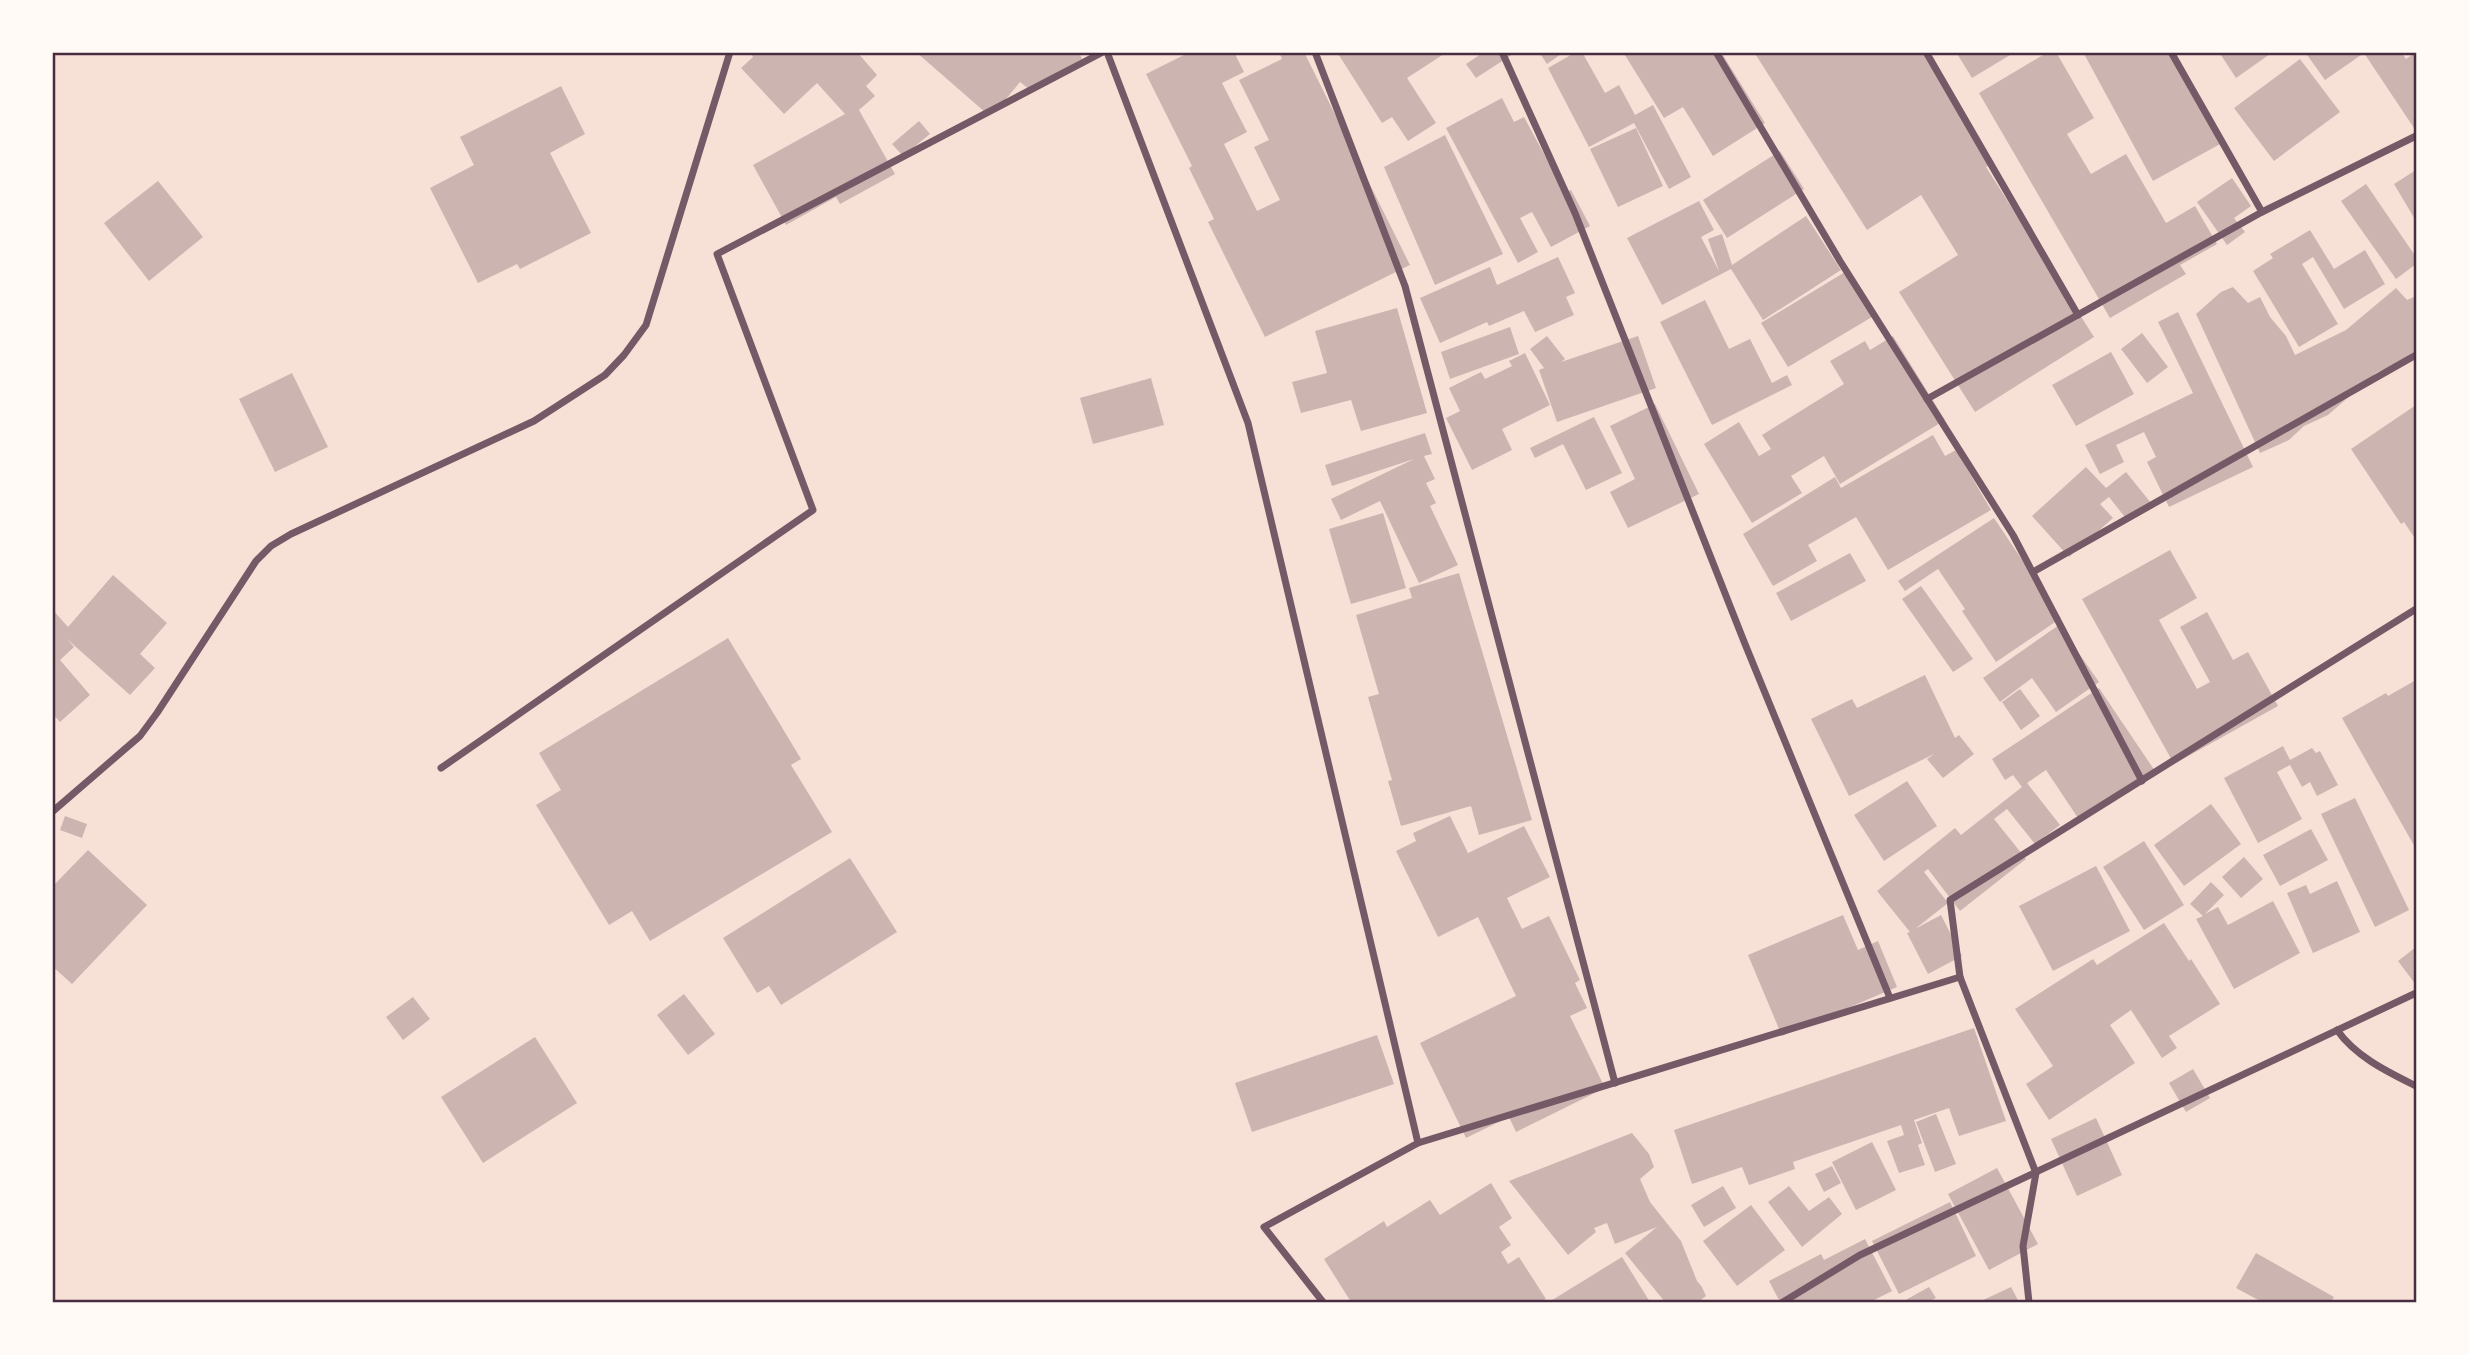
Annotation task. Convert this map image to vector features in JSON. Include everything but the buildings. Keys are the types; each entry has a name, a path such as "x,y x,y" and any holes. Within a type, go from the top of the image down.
{"street":[{"path":"52,812 140,736 256,561 271,546 291,534 534,421 605,375 624,355 646,325 730,52"},
{"path":"441,768 813,510 717,254 1105,52 1248,423 1418,1143"},
{"path":"1315,52 1405,286 1615,1083"},
{"path":"1502,52 1576,214 1750,657 1889,998"},
{"path":"1716,52 1840,261 2013,535 2142,781"},
{"path":"1926,52 2078,315"},
{"path":"2171,52 2262,212"},
{"path":"1927,399 2262,212 2417,136"},
{"path":"2033,572 2417,355"},
{"path":"2029,1303 2023,1246 2036,1173 1959,977 1950,901 2417,609"},
{"path":"1323,1303 1264,1227 1418,1143 1959,977"},
{"path":"1783,1303 1860,1255 2417,993"},
{"path":"2337,1030 2347,1044 2373,1063 2417,1086"}]}
